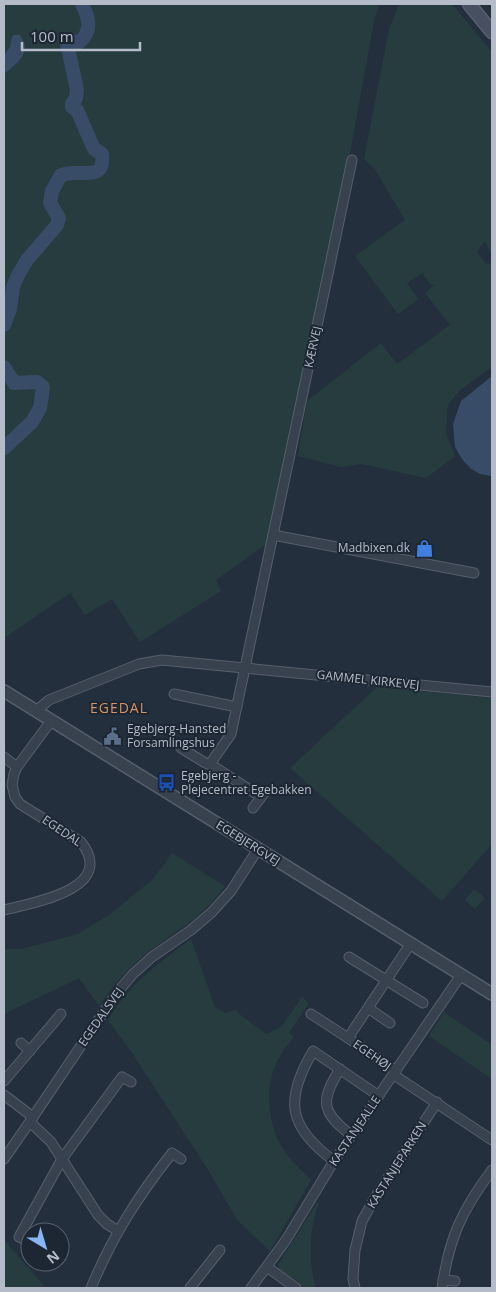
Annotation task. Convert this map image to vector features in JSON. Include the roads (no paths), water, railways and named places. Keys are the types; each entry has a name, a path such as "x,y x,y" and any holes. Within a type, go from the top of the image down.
{"main road":[{"path":"470,4 492,32"}],"street":[{"name":"KÆRVEJ","path":"244,668 352,160"},
{"path":"273,535 474,573"},
{"name":"GAMMEL KIRKEVEJ","path":"36,711 49,700 139,664 162,660 492,692"},
{"path":"210,764 231,734 244,668"},
{"name":"EGEBJERGVEJ","path":"4,691 492,994"},
{"path":"174,694 237,707"},
{"name":"EGEDAL","path":"4,910 39,901 72,888 87,875 90,864 88,850 82,842 20,804 15,797 12,784 17,766 51,721"},
{"path":"181,748 263,795 254,808"},
{"path":"4,757 17,766"},
{"name":"EGEDALSVEJ","path":"4,1158 32,1120 114,995 152,957 191,930 212,912 231,892 258,849"},
{"name":"EGEHØJ","path":"348,1038 411,944"},
{"path":"349,957 423,1003"},
{"name":"KASTANJEALLE","path":"251,1288 286,1240 334,1161 461,975"},
{"path":"368,1008 390,1022"},
{"path":"4,1081 61,1014"},
{"name":"EGEHØJ","path":"311,1014 348,1038 395,1073"},
{"path":"21,1043 30,1051"},
{"path":"334,1161 305,1136 298,1122 295,1105 296,1087 302,1069 313,1051 379,1096"},
{"path":"340,1069 330,1084 327,1108 330,1116 352,1135"},
{"path":"395,1073 492,1140"},
{"path":"26,1222 62,1159 122,1077 130,1082"},
{"path":"4,1096 32,1120 51,1142 98,1214 107,1224 118,1231"},
{"name":"KASTANJEPARKEN","path":"355,1288 353,1279 356,1250 362,1221 436,1102"},
{"path":"91,1288 118,1231 144,1189 172,1153 181,1159"},
{"path":"455,1281 443,1284 452,1239 463,1213 492,1170"},
{"path":"190,1288 220,1250"},
{"path":"267,1267 296,1288"}],"water":[{"path":"14,35 20,35 24,41 24,52 18,62 4,74 4,55 10,47"},
{"path":"492,376 491,476 480,474 470,468 462,459 455,447 453,424 461,401"}],"waterway":[{"path":"4,325 10,309 13,287 18,275 27,260 57,225 59,218 50,203 52,191 61,175 90,173 95,172 101,167 102,154 94,149 77,110 72,107 77,90 67,43 70,40 78,43 83,39 88,30 88,20 82,4"},
{"path":"4,367 14,383 37,382 43,387 40,408 32,422 4,448"}],"place":[{"name":"Madbixen.dk","path":"424,548"},
{"name":"Egebjerg-Hansted Forsamlingshus","path":"113,736"},
{"name":"Egebjerg - Plejecentret Egebakken","path":"167,783"}],"district":[{"name":"EGEDAL","path":"119,708"}]}
